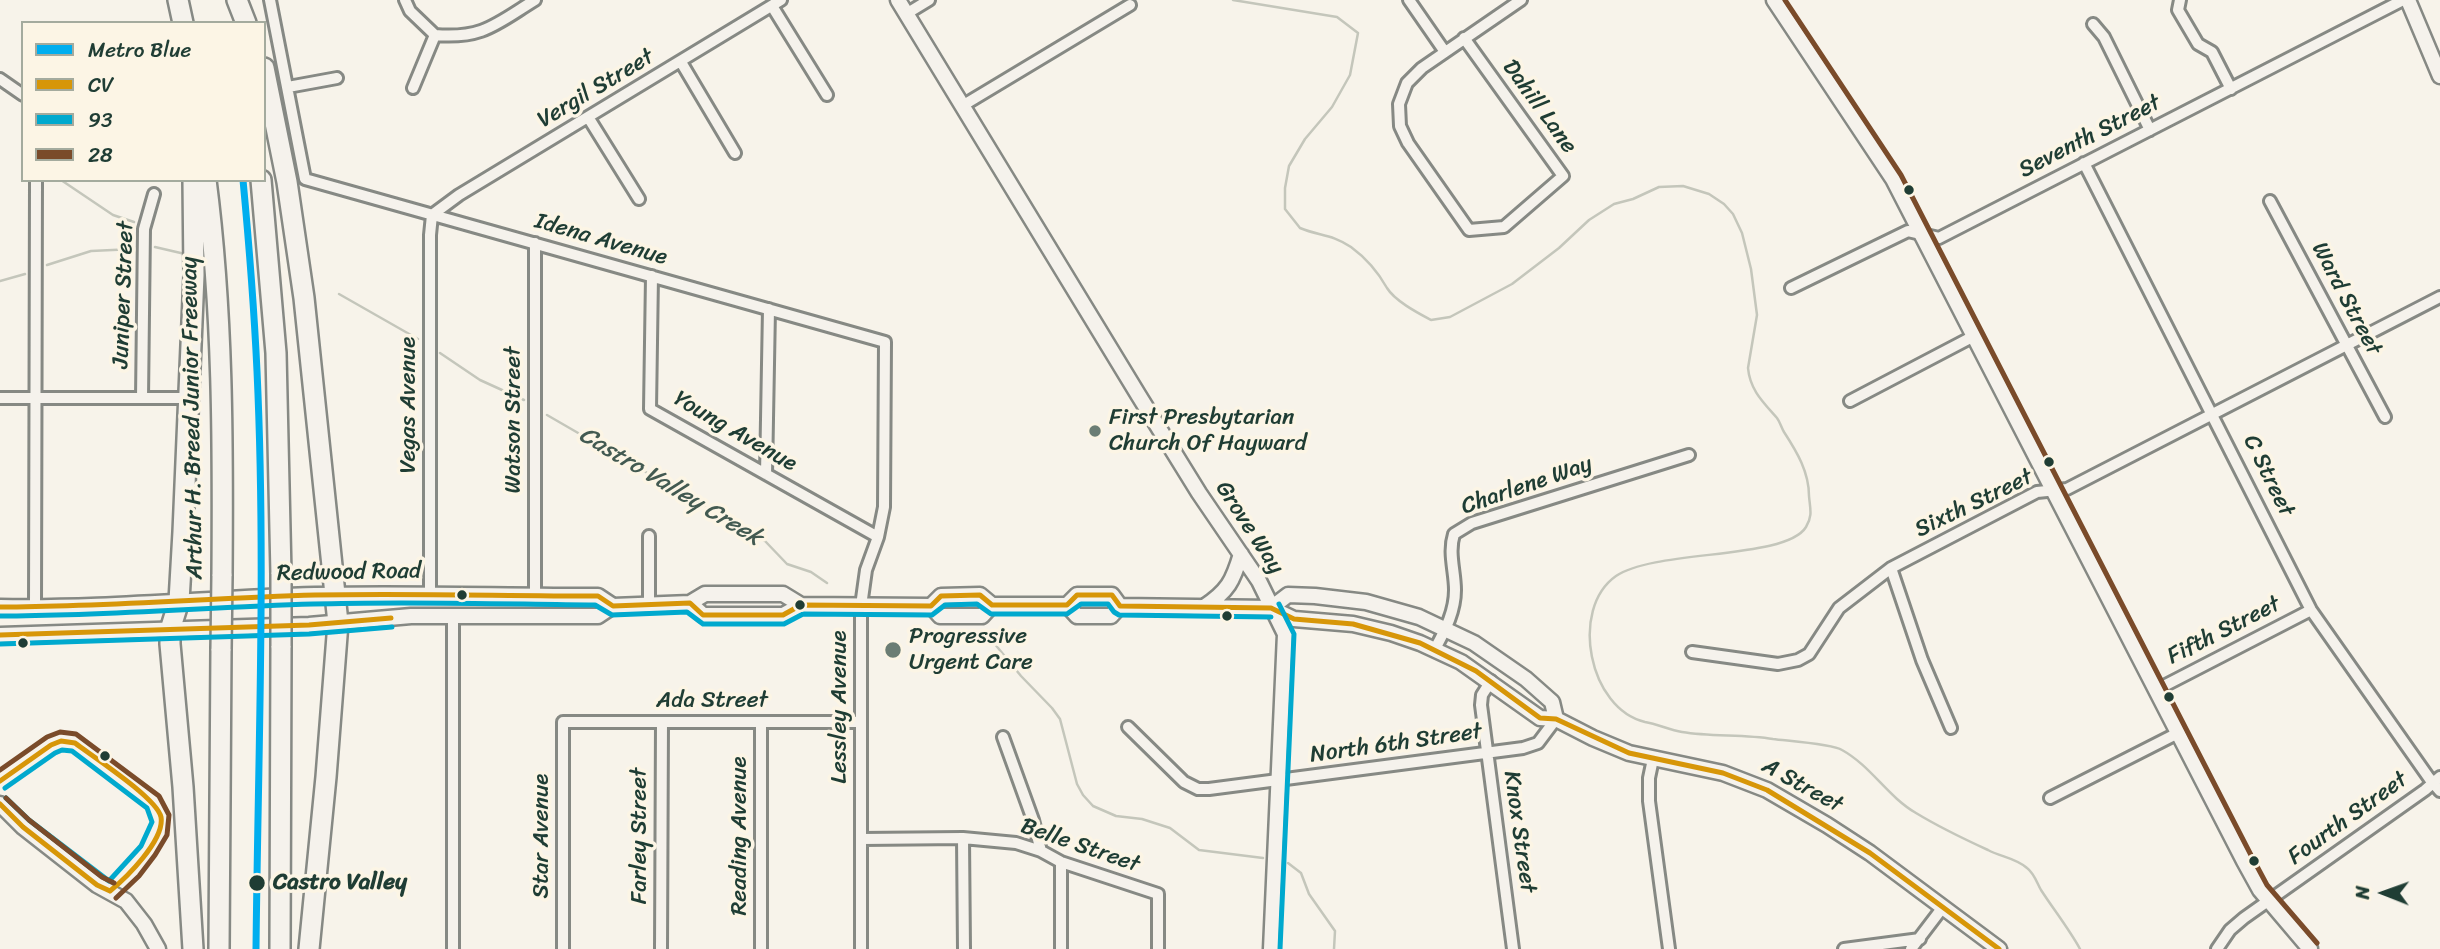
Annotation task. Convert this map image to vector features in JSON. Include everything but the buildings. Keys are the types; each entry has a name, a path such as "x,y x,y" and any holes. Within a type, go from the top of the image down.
{"highway":[{"path":"178,0 183,21"},
{"path":"235,0 238,21"},
{"path":"235,0 245,21"},
{"path":"266,78 287,182 304,298 338,623 327,777 309,949"},
{"path":"193,182 193,313 179,601 170,630 193,949"},
{"name":"Arthur H. Breed Junior Freeway","path":"206,182 217,289 222,443 219,949"},
{"path":"261,182 276,354 281,574 280,949"}],"main road":[{"name":"Grove Way","path":"898,0 1139,396 1259,581 1285,634 1270,949"},
{"path":"1774,0 1894,178 2244,862 2260,890 2310,949"},
{"path":"2406,0 2440,76"},
{"path":"1204,607 1227,589 1241,554"},
{"name":"Redwood Road","path":"0,635 338,623 411,616 598,616 612,606 690,603 705,594 783,594 801,605"},
{"name":"Redwood Road","path":"0,607 335,595 598,596 612,606"},
{"name":"Redwood Road","path":"690,603 704,615 783,615 801,605 931,606 941,596 957,595 981,595 992,605 1067,605 1077,596 1112,596 1120,606"},
{"name":"Redwood Road","path":"1271,608 1288,595 1342,599 1397,610 1446,628"},
{"name":"Redwood Road","path":"931,606 940,616 982,616 992,605"},
{"name":"Redwood Road","path":"1067,605 1077,616 1111,616 1120,606 1271,608 1294,619 1374,628 1435,649"},
{"path":"1446,628 1489,652 1526,679 1552,702 1556,719"},
{"name":"A Street","path":"1435,649 1491,681 1540,718 1556,719 1613,747 1653,759 1723,773 1767,790 1828,824 1999,949"},
{"path":"0,803 23,827 97,885 126,901 144,924 158,949"}],"street":[{"path":"270,0 288,87 337,78"},
{"path":"405,0 410,11 435,35 460,37 487,30 535,0"},
{"path":"906,14 929,0"},
{"path":"1409,0 1445,52 1521,0"},
{"path":"2180,0 2178,10 2198,44 2212,52 2231,89"},
{"name":"Seventh Street","path":"1791,288 1908,230 1938,238 2406,0"},
{"path":"776,3 827,96"},
{"name":"Vergil Street","path":"432,215 459,195 776,3"},
{"path":"962,106 1130,5"},
{"path":"2093,24 2104,37 2150,131"},
{"path":"413,88 435,35"},
{"name":"Dahill Lane","path":"1445,52 1422,68 1407,83 1399,104 1400,126 1415,153 1469,230 1504,228 1563,176 1464,38"},
{"path":"681,62 735,153"},
{"path":"0,79 21,94"},
{"name":"Idena Avenue","path":"288,87 305,179 885,342"},
{"path":"588,117 639,200"},
{"name":"C Street","path":"2084,163 2311,610 2438,784"},
{"path":"35,607 36,182"},
{"name":"Juniper Street","path":"142,398 144,229 154,194"},
{"name":"Ward Street","path":"2270,201 2385,417"},
{"name":"Vegas Avenue","path":"430,595 432,215"},
{"name":"Watson Street","path":"535,243 535,596"},
{"name":"Young Avenue","path":"652,276 650,409 878,537"},
{"name":"Sixth Street","path":"1692,652 1779,664 1798,660 1809,654 1839,608 1891,568 2037,492 2067,489 2440,297"},
{"path":"766,474 769,309"},
{"path":"1850,401 1974,337"},
{"name":"Lessley Avenue","path":"861,949 861,606 866,570 878,537 884,507 885,342"},
{"path":"0,398 181,398"},
{"name":"Charlene Way","path":"1435,649 1451,615 1455,592 1450,546 1454,534 1472,523 1689,455"},
{"path":"649,536 649,604"},
{"path":"1891,568 1922,660 1951,728"},
{"name":"Fifth Street","path":"2156,690 2311,610"},
{"path":"453,616 453,949"},
{"name":"Knox Street","path":"1491,681 1482,695 1481,705 1513,949"},
{"name":"North 6th Street","path":"1128,727 1191,787 1209,789 1532,747 1556,719"},
{"name":"Ada Street","path":"563,722 861,722"},
{"name":"Star Avenue","path":"563,722 563,949"},
{"name":"Farley Street","path":"661,949 662,722"},
{"name":"Reading Avenue","path":"761,723 761,949"},
{"path":"2050,798 2178,733"},
{"path":"1003,737 1041,850"},
{"path":"1653,759 1649,778 1650,800 1669,949"},
{"name":"Fourth Street","path":"2217,949 2236,925 2438,784"},
{"path":"963,838 964,949"},
{"name":"Belle Street","path":"862,839 963,838 1016,844 1041,850 1061,862 1158,894 1158,949"},
{"path":"1061,862 1061,949"},
{"path":"1912,949 1943,907"},
{"path":"1844,949 1920,939"}],"waterway":[{"path":"1233,0 1337,17 1358,33 1350,75 1332,107 1305,139 1289,166 1285,209 1300,228 1351,247 1380,276 1395,298 1431,320 1450,317 1512,284 1559,248 1589,220 1614,204 1659,187 1683,186 1709,194 1733,214 1742,233 1751,269 1757,315 1749,376 1754,389 1778,420 1801,462 1807,479 1810,519 1806,527 1794,537 1774,545 1660,562 1635,567 1616,576 1601,591 1593,611 1590,633 1592,656 1599,679 1610,698 1626,713 1645,722 1682,732 1762,737 1820,744 1842,750 1862,764 1897,799 1916,813 2027,868 2080,949"},
{"path":"64,182 113,215 134,222"},
{"path":"155,247 185,254"},
{"name":"Castro Valley Creek","path":"47,265 91,251 134,249"},
{"name":"Castro Valley Creek","path":"0,281 25,274"},
{"name":"Castro Valley Creek","path":"339,294 418,339"},
{"name":"Castro Valley Creek","path":"440,353 480,380 524,400"},
{"name":"Castro Valley Creek","path":"547,415 765,541 787,564 811,572 827,583"},
{"name":"Castro Valley Creek","path":"985,632 1060,719 1077,784 1093,806 1116,816 1142,819 1170,828 1199,850 1263,858"},
{"name":"Castro Valley Creek","path":"1288,863 1301,873 1309,894 1335,931 1334,949"}],"metro line":[{"name":"Blue","path":"243,182 256,347 260,443 261,660 256,949"}],"transit line":[{"name":"28","path":"1785,0 1901,175 2267,885 2317,943"},
{"name":"CV","path":"0,607 386,594 598,596 613,606 690,603 703,615 783,615 801,605 931,606 941,596 980,595 992,605 1067,605 1077,595 1112,595 1120,606 1271,608 1294,619 1353,624 1420,643 1476,671 1540,718 1556,719 1629,753 1723,773 1767,790 1870,853 1999,949"},
{"name":"93","path":"0,616 313,604 419,603 595,605 612,615 687,612 703,624 784,624 803,614 932,615 945,605 977,604 991,614 1067,614 1081,604 1108,604 1119,615 1271,617"},
{"name":"93","path":"1279,604 1294,634 1280,949"},
{"name":"CV","path":"0,635 309,625 391,618"},
{"name":"93","path":"0,644 309,634 392,627"},
{"name":"28","path":"0,770 47,737 60,732 76,734 159,796 169,815 167,835 139,876 116,898"},
{"name":"CV","path":"0,781 51,745 61,741 75,743 148,799 161,817 157,836 143,858 110,891"},
{"name":"93","path":"5,788 55,753 62,750 72,751 147,808 152,822 141,846 109,881 29,820 6,798"},
{"name":"28","path":"6,798 29,820 102,877 114,883"},
{"name":"CV","path":"0,804 23,827 97,885 110,891"}],"place":[{"name":"First Presbytarian Church Of Hayward","path":"1095,431"},
{"name":"Progressive Urgent Care","path":"893,650"},
{"name":"Castro Valley","path":"257,883"}]}
